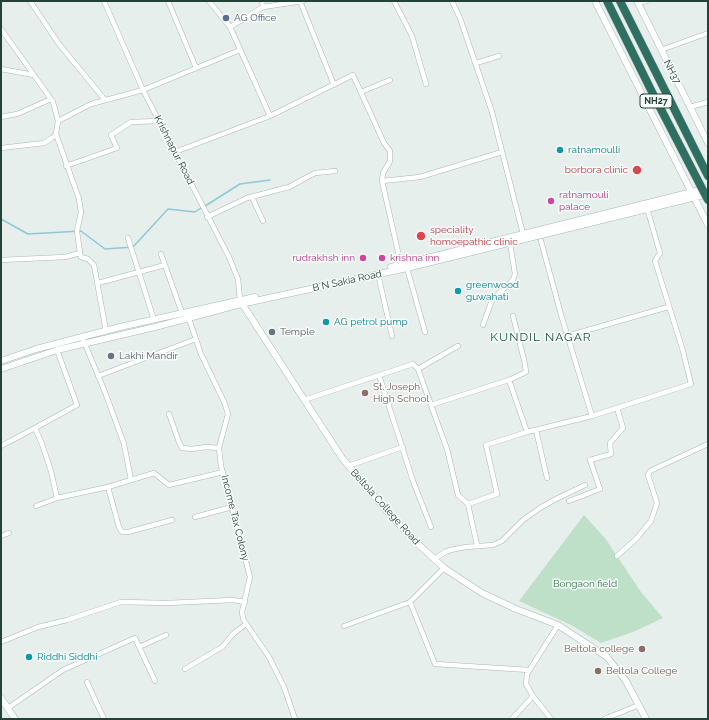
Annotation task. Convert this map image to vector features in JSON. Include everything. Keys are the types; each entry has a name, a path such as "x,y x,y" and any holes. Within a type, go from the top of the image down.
{"highway":[{"name":"NH27","path":"607,1 708,200"},
{"name":"NH27","path":"620,1 708,176"}],"main road":[{"path":"596,1 708,225"},
{"name":"NH37","path":"638,2 708,143"},
{"path":"692,195 708,188"},
{"path":"692,195 708,194"},
{"name":"B N Sakia Road","path":"241,302 407,268 647,208 692,195"},
{"name":"B N Sakia Road","path":"1,369 106,331 401,265 523,234 692,195"},
{"name":"Beltola College Road","path":"241,302 342,458 391,516 417,543 444,568 482,593 516,609 558,625 607,657 626,681 646,719"},
{"name":"B N Sakia Road","path":"1,361 36,349 83,340 186,314"},
{"path":"1,698 15,719"}],"street":[{"path":"30,1 59,44 106,100"},
{"name":"Krishnapur Road","path":"104,1 159,121 207,217 229,257 238,279 241,302"},
{"path":"168,1 196,68"},
{"path":"209,1 230,27 270,116"},
{"path":"262,1 263,7"},
{"path":"300,1 334,85"},
{"path":"230,27 263,7 287,2 303,1"},
{"path":"394,1 412,36 426,84"},
{"path":"452,1 460,18 492,112 523,234"},
{"path":"638,2 646,1"},
{"path":"1,29 53,102 58,121 56,134 66,166 74,184 81,212 77,231 80,253 82,257 88,259 94,265 106,331"},
{"path":"661,50 708,33"},
{"path":"58,121 91,104 144,90 240,50"},
{"path":"476,63 499,56"},
{"path":"1,69 34,76"},
{"path":"175,152 270,116 353,76 384,143 390,151 390,161 383,173 382,181 401,265"},
{"path":"361,92 390,80"},
{"path":"1,117 17,114 51,99"},
{"path":"690,107 708,102"},
{"path":"66,166 117,148 111,135 131,122 159,121"},
{"path":"1,148 44,143 56,134"},
{"path":"382,181 420,177 502,152"},
{"path":"207,217 223,208 252,197 289,187 315,173 335,171"},
{"path":"252,197 263,221"},
{"path":"468,504 497,494 486,445 527,432 592,416 691,384 683,351 655,261 660,253 647,208"},
{"path":"128,238 154,320"},
{"path":"542,241 592,416"},
{"path":"483,325 492,300 513,280 516,274 510,243"},
{"path":"1,260 65,257 80,253"},
{"name":"Income Tax Colony","path":"161,254 201,354 225,404 228,414 219,448 223,472 250,577 242,612 243,619 269,657 284,687 295,719"},
{"path":"98,283 165,265"},
{"path":"407,268 425,332"},
{"path":"378,274 392,336"},
{"path":"568,336 668,306"},
{"path":"431,405 509,380 526,372 513,316"},
{"path":"98,376 196,339"},
{"path":"83,340 124,444 131,480"},
{"path":"418,369 458,346"},
{"path":"1,446 77,405 57,350"},
{"path":"304,400 413,364 418,369 447,449 458,494 468,504 477,545"},
{"path":"380,375 413,481 431,527"},
{"path":"509,380 527,432"},
{"path":"568,501 600,489 590,460 611,454 610,443 623,428 617,408"},
{"path":"169,414 182,448 219,448"},
{"path":"35,428 44,451 57,498"},
{"path":"536,430 547,478"},
{"path":"617,556 636,539 652,521 657,503 648,475 650,471 708,444"},
{"path":"348,466 403,447"},
{"path":"36,506 57,498 108,487 154,473 169,485 223,472"},
{"path":"434,559 448,551 466,546 493,545 502,541 523,520 540,508 585,485"},
{"path":"108,487 118,527 122,532 128,532 172,520"},
{"path":"195,517 232,507"},
{"path":"1,536 9,533"},
{"path":"344,626 410,602 444,568"},
{"path":"1,642 38,627 67,620 121,602 167,603 233,600 245,602"},
{"path":"410,602 435,664 529,670"},
{"path":"184,669 222,647 234,633 246,624"},
{"path":"551,719 533,696 526,684 529,670 558,625"},
{"path":"139,647 166,635"},
{"path":"8,708 63,670 135,638 155,681"},
{"path":"87,682 104,719"},
{"path":"512,719 533,696"},
{"path":"604,719 639,705"}],"green space":[{"name":"Bongaon field","path":"584,515 605,538 641,592 663,618 633,632 601,643 571,625 519,601"}],"waterway":[{"path":"205,206 240,184 270,180"},
{"path":"1,219 28,234 81,231 105,249 133,247 168,209 195,212 201,208"}],"place":[{"name":"AG Office","path":"226,18"},
{"name":"ratnamoulli","path":"560,150"},
{"name":"borbora clinic","path":"637,170"},
{"name":"ratnamouli palace","path":"551,201"},
{"name":"speciality homoepathic clinic","path":"421,236"},
{"name":"rudrakhsh inn","path":"363,258"},
{"name":"krishna inn","path":"382,258"},
{"name":"greenwood guwahati","path":"458,291"},
{"name":"AG petrol pump","path":"326,322"},
{"name":"Temple","path":"272,332"},
{"name":"Lakhi Mandir","path":"111,356"},
{"name":"St. Joseph High School","path":"365,393"},
{"name":"Beltola college","path":"642,649"},
{"name":"Riddhi Siddhi","path":"29,657"},
{"name":"Beltola College","path":"598,671"}],"district":[{"name":"KUNDIL NAGAR","path":"541,337"}]}
